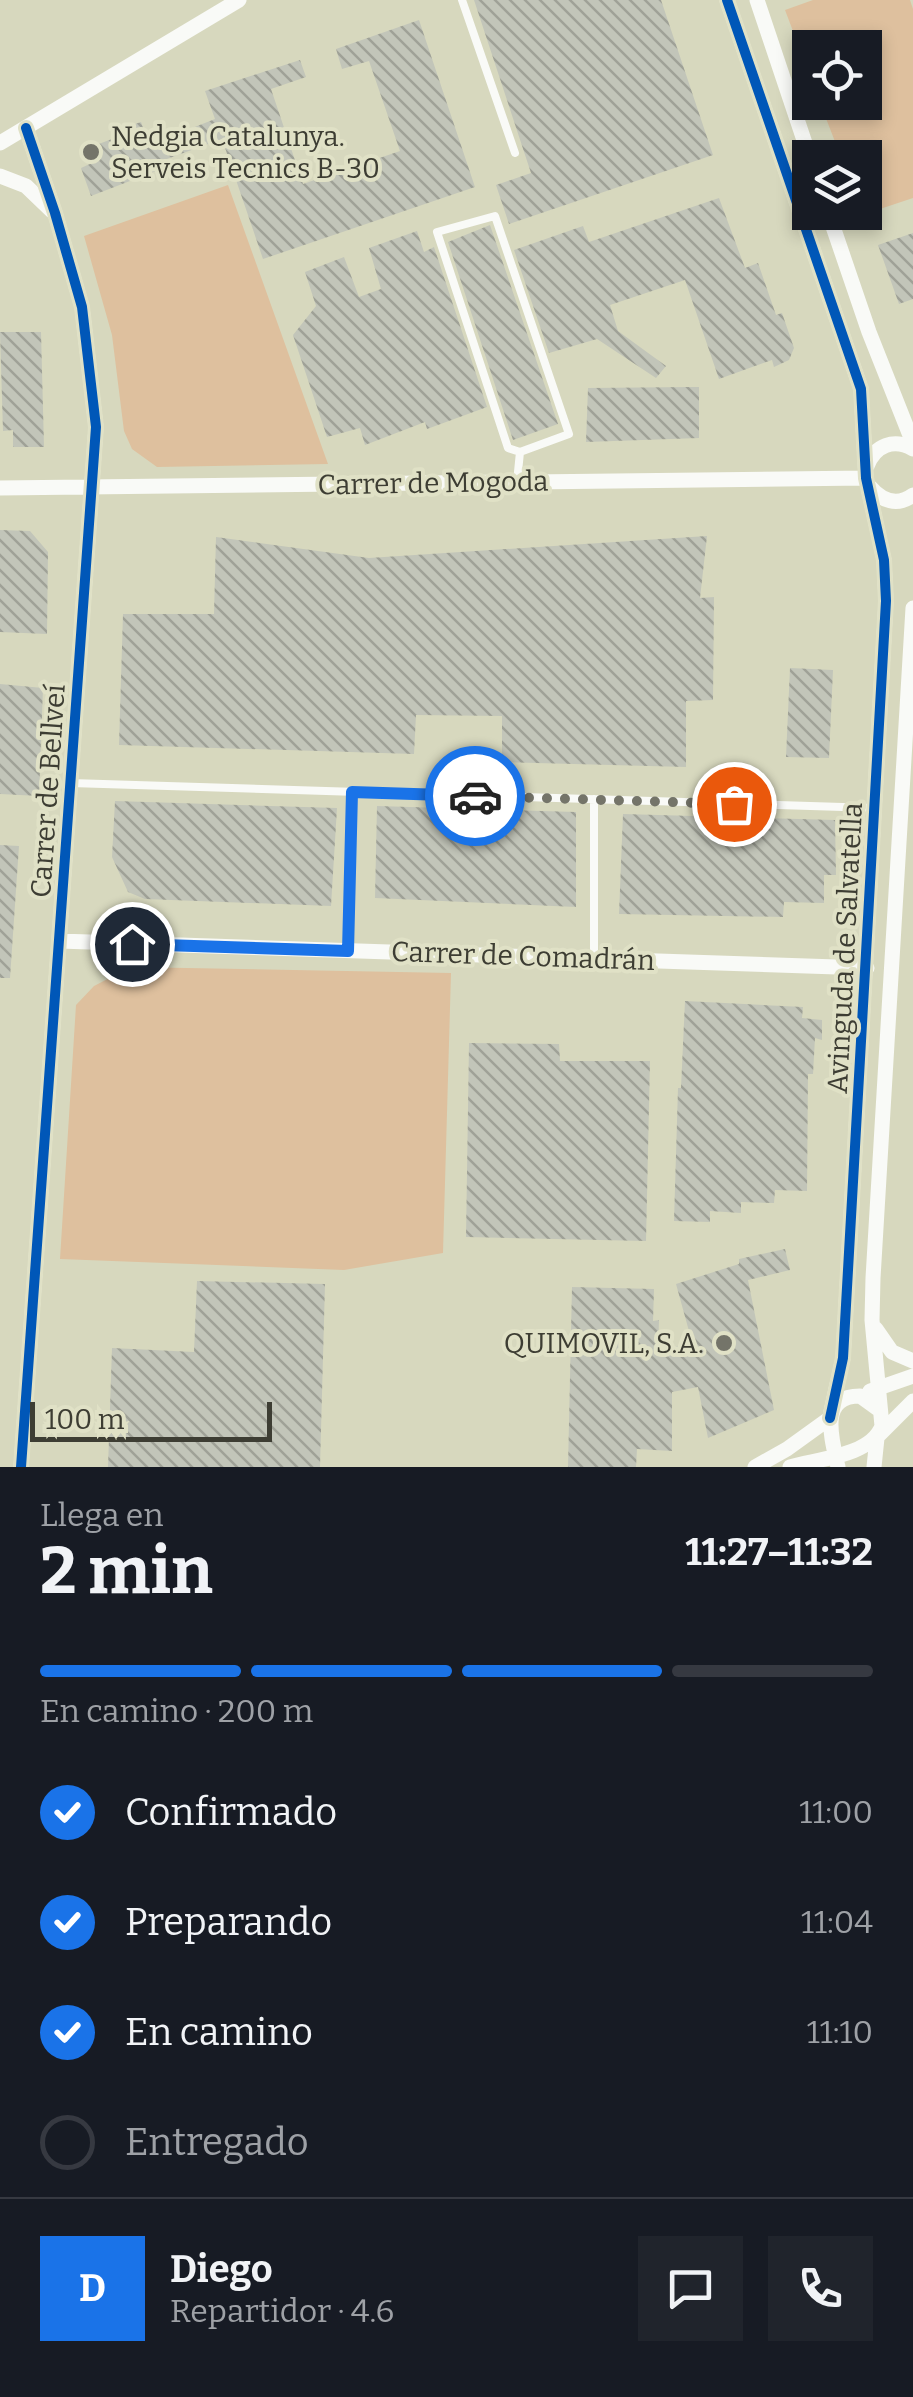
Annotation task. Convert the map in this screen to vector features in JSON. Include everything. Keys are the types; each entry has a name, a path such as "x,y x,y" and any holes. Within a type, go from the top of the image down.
{"street":[{"path":"0,143 239,0"},
{"name":"Avinguda de Salvatella","path":"727,0 861,389 867,478 884,560 886,601 844,1358 830,1420 837,1461"},
{"path":"756,0 804,140"},
{"name":"Carrer de Bellveí","path":"21,1467 96,427 82,308 26,128"},
{"path":"0,176 26,186 55,213"},
{"path":"834,230 913,446"},
{"path":"867,478 875,452 886,444 913,446"},
{"name":"Carrer de Mogoda","path":"0,488 867,478 886,500 897,502 913,495"},
{"name":"Avinguda de Salvatella","path":"878,1409 872,1320 875,1220 913,608"},
{"name":"Carrer de Comadrán","path":"60,941 867,968"},
{"path":"872,1320 892,1352 913,1361"},
{"path":"755,1467 830,1420 840,1401 913,1376"},
{"path":"852,1396 867,1399 878,1409 882,1426 874,1467"},
{"path":"790,1467 837,1461 878,1436 913,1401"},
{"path":"830,1420 838,1442 859,1448"}],"lane":[{"path":"462,0 515,153"},
{"path":"495,216 569,434 520,452 508,448 437,232 495,216"},
{"path":"516,482 520,452"},
{"path":"71,783 875,808"},
{"path":"348,951 352,792"},
{"path":"594,799 594,959"}],"shaded area":[{"path":"0,0 913,0 913,1467 0,1467"},
{"path":"813,0 910,0 913,198 882,208 882,140 834,140 827,120 882,120 882,30 793,30 785,10"},
{"path":"228,185 328,464 157,467 132,449 124,431 112,335 84,236"},
{"path":"131,967 451,973 443,1253 344,1270 60,1259 76,1005 94,986"}],"building":[{"path":"474,0 661,0 713,155 509,224 496,185 531,173"},
{"path":"419,20 475,187 263,259 222,139 153,164 156,171 91,196 81,168 92,163 88,148 112,139 111,132 141,122 149,145 215,119 205,91 300,60 306,77 271,89 303,184 400,151 369,61 342,69 336,49"},
{"path":"719,198 745,268 758,263 776,315 782,313 794,348 789,360 774,367 772,360 719,379 685,280 610,305 618,331 666,366 656,378 597,339 549,353 514,250 583,226 589,242"},
{"path":"490,225 558,424 513,440 448,242"},
{"path":"417,231 424,252 434,247 487,407 427,429 425,422 365,445 360,428 327,437 293,335 316,306 305,272 344,257 359,297 381,289 369,248"},
{"path":"913,233 913,299 899,304 878,245"},
{"path":"0,332 41,332 44,447 13,447 13,430 3,431"},
{"path":"699,387 699,438 586,442 588,388"},
{"path":"0,530 30,531 48,552 47,634 0,632"},
{"path":"707,536 700,598 714,597 713,700 686,701 686,767 502,762 502,716 416,715 414,754 119,745 123,614 214,614 216,537 369,558"},
{"path":"790,668 833,670 829,758 786,757"},
{"path":"0,684 43,688 39,796 0,794"},
{"path":"115,801 337,808 331,906 145,899 128,892 112,857"},
{"path":"377,806 576,812 576,907 375,898"},
{"path":"623,814 835,820 836,875 824,875 824,903 784,902 783,917 619,914"},
{"path":"0,845 19,846 10,978 0,978"},
{"path":"685,1001 803,1007 802,1018 822,1020 822,1040 815,1038 813,1074 808,1074 807,1191 775,1190 774,1203 741,1202 741,1213 710,1211 710,1222 674,1221"},
{"path":"469,1043 559,1044 560,1061 650,1061 646,1241 466,1237"},
{"path":"785,1249 790,1270 748,1280 774,1410 708,1438 698,1387 672,1392 672,1451 637,1449 636,1467 568,1467 572,1287 654,1289 653,1321 659,1320 658,1351 692,1342 676,1284 739,1264 739,1259"},
{"path":"197,1281 325,1284 320,1467 108,1467 112,1348 194,1352"}],"cycle path":[{"path":"727,0 861,389 866,478 884,560 886,601 843,1358 830,1418"},
{"path":"21,1467 96,427 82,307 26,128"}],"way so far":[{"path":"475,796 734,804"}],"place":[{"name":"Nedgia Catalunya. Serveis Tecnics B-30","path":"91,152"},
{"name":"QUIMOVIL, S.A.","path":"724,1343"}],"route":[{"path":"132,944 348,951 352,792 475,796"}]}
